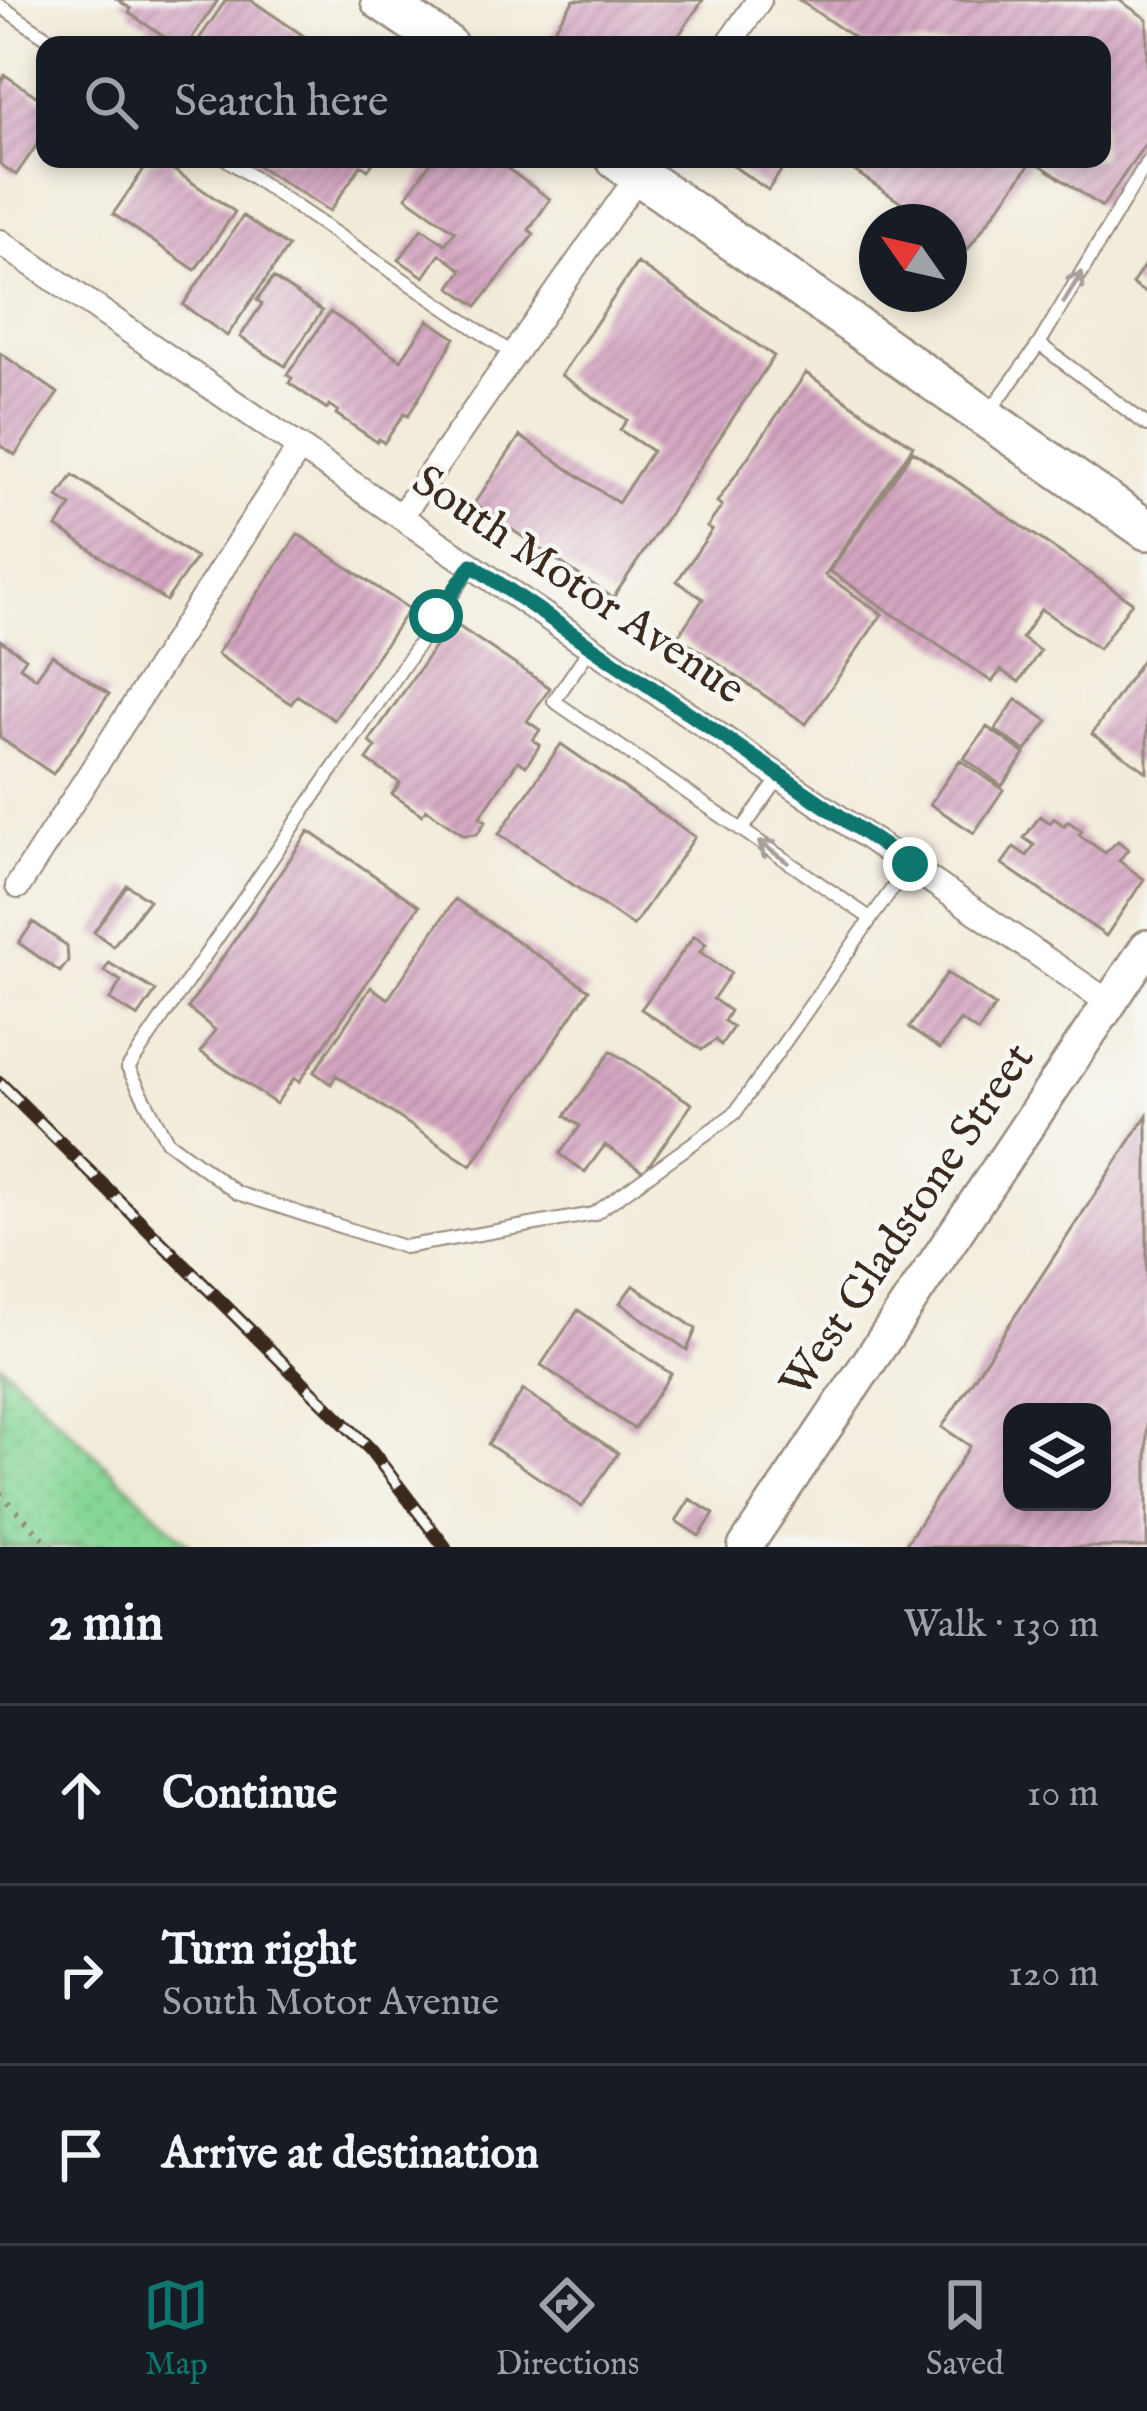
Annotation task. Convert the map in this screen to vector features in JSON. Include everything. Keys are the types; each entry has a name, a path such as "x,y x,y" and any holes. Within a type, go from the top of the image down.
{"main road":[{"path":"381,0 434,36"},
{"path":"640,168 983,419 1147,530"}],"street":[{"path":"734,36 759,0"},
{"path":"401,516 514,355 632,168"},
{"name":"South Motor Avenue","path":"0,242 1108,1002"},
{"path":"17,886 300,447"},
{"name":"West Gladstone Street","path":"745,1547 1147,947"}],"lane":[{"path":"0,5 45,36"},
{"path":"983,419 1039,344 1147,162"},
{"path":"239,168 514,355"},
{"path":"1039,344 1147,424"},
{"path":"472,565 128,1068 167,1142 237,1193 404,1247 594,1214 735,1113 910,864"},
{"path":"591,646 554,700 870,918"},
{"path":"742,830 781,776"}],"path":[{"path":"0,1493 52,1547"}],"green space":[{"path":"0,1363 191,1547 0,1547"}],"building":[{"path":"118,0 218,0 193,36 163,36 129,13 131,9"},
{"path":"226,0 251,0 304,36 201,36"},
{"path":"574,0 703,0 678,36 550,36"},
{"path":"799,0 1119,0 1147,19 1147,141 1102,207 1045,168 1111,168 1111,36 852,36"},
{"path":"5,75 36,96 36,146 16,175 0,164 0,83"},
{"path":"145,168 171,168 235,212 195,270 113,214"},
{"path":"261,168 359,168 330,211"},
{"path":"427,168 507,168 550,199 529,230 534,234 477,306 450,287 462,270 440,254 424,277 399,260 422,228 445,244 455,231 406,197"},
{"path":"736,168 783,168 768,190"},
{"path":"850,168 1027,168 968,249 967,204 903,204"},
{"path":"243,216 288,247 227,336 183,305"},
{"path":"1147,261 1147,294 1132,284"},
{"path":"637,263 774,356 613,598 474,504 520,436 618,503 652,451 620,430 627,420 561,375"},
{"path":"273,278 322,311 285,366 240,337"},
{"path":"330,312 401,360 428,320 455,338 408,416 404,414 384,443 289,383 292,378 287,375"},
{"path":"0,353 58,393 15,455 0,445"},
{"path":"806,373 913,446 825,575 882,614 806,724 678,636 703,599 677,581 712,530 707,527 722,506 717,502"},
{"path":"913,451 1132,602 1099,649 1041,609 1022,638 1040,651 1019,682 1001,670 992,682 830,571"},
{"path":"73,475 196,558 166,601 57,527 71,506 58,497"},
{"path":"298,534 409,609 334,720 297,695 291,704 217,654"},
{"path":"452,622 550,688 527,721 540,730 533,740 540,745 526,766 518,761 480,817 486,821 477,834 464,835 426,809 422,815 392,794 400,783 367,760 376,747 369,742"},
{"path":"0,640 26,658 20,667 36,678 52,655 109,694 53,774 0,738"},
{"path":"1147,653 1147,772 1092,734"},
{"path":"1016,699 1048,721 1026,751 995,730"},
{"path":"987,727 1025,754 1002,786 964,758"},
{"path":"561,744 695,837 633,926 499,834"},
{"path":"960,760 1003,790 974,833 930,804"},
{"path":"1040,816 1064,826 1068,821 1105,853 1118,841 1128,849 1119,861 1144,879 1106,936 1002,864 1014,847 1027,856 1034,845 1024,838"},
{"path":"309,831 419,906 299,1082 294,1078 276,1104 201,1052 215,1030 188,1008"},
{"path":"127,885 149,900 113,946 94,932"},
{"path":"455,899 589,990 471,1166 336,1075 331,1084 314,1072 371,987 388,999"},
{"path":"33,922 67,946 68,961 60,972 19,943"},
{"path":"694,936 706,944 700,952 731,973 713,999 730,1011 724,1021 733,1027 721,1045 715,1040 702,1050 641,1009"},
{"path":"109,963 156,991 138,1017 110,1000 121,981 104,971"},
{"path":"947,973 995,1006 978,1032 960,1020 940,1049 909,1028"},
{"path":"611,1051 692,1104 644,1172 605,1145 585,1172 560,1154 580,1126 565,1116"},
{"path":"1147,1115 1147,1547 904,1547 970,1446 942,1427"},
{"path":"633,1285 696,1329 687,1350 620,1303"},
{"path":"578,1310 671,1374 634,1429 541,1365"},
{"path":"523,1390 618,1453 582,1507 488,1444"},
{"path":"690,1499 714,1514 699,1536 676,1521"}],"railway":[{"path":"0,1083 370,1449 445,1547"}],"route":[{"path":"436,616 472,565 910,864"}]}
